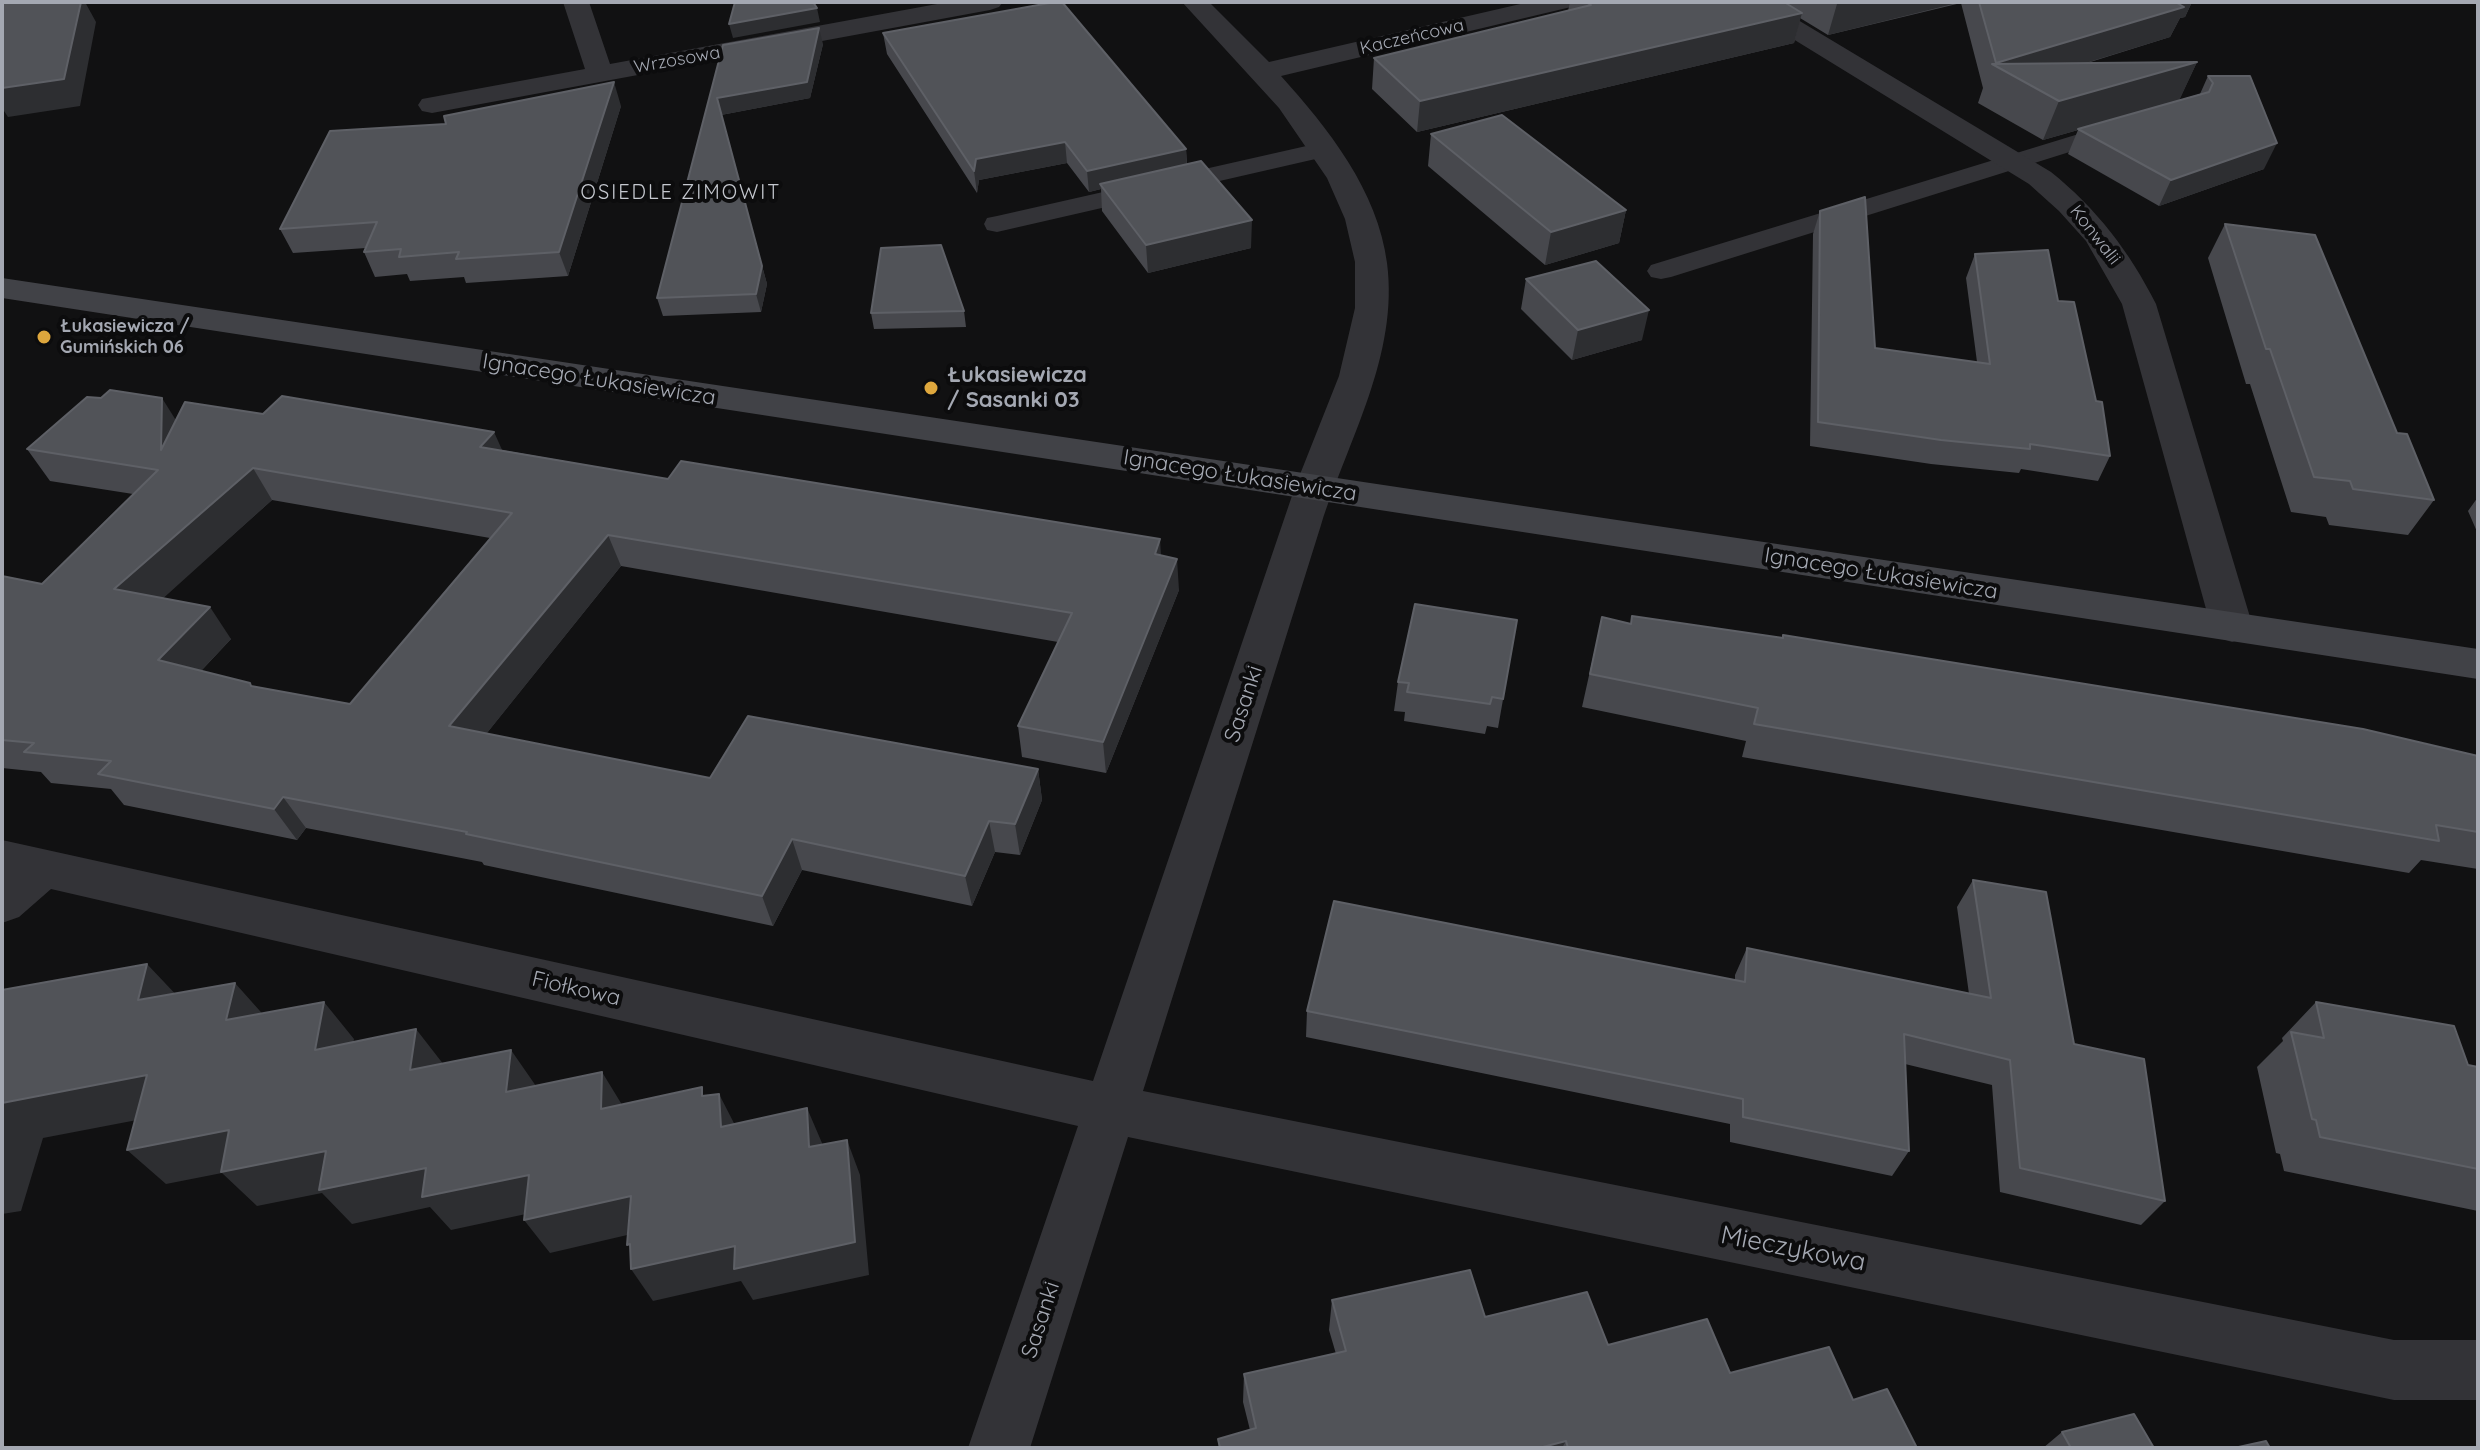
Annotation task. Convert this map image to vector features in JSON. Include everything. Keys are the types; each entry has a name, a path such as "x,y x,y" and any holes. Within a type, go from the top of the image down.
{"street":[{"path":"576,2 600,74"},
{"name":"Wrzosowa","path":"432,105 990,2"},
{"name":"Sasanki","path":"999,1448 1314,487 1347,401 1372,310 1373,276 1369,240 1357,209 1324,150 1303,117 1195,2"},
{"name":"Kaczeńcowa","path":"1263,72 1562,2"},
{"name":"Konwalii","path":"1750,2 2011,160 2066,198 2093,229 2131,285 2150,339 2232,627"},
{"name":"Ignacego Łukasiewicza","path":"2,288 2478,664"},
{"name":"Fiołkowa","path":"2,903 23,864 1110,1109"},
{"name":"Mieczykowa","path":"1110,1109 2394,1370 2478,1370"}],"lane":[{"path":"1661,271 2011,160 2143,122"},
{"path":"997,224 1324,150"}],"building":[{"path":"2,2 81,2 64,79 2,88"},
{"path":"735,2 813,2 817,8 729,24"},
{"path":"1062,2 1186,149 1087,171 1065,142 976,159 974,171 883,33"},
{"path":"1586,2 1784,2 1802,13 1420,101 1374,58 1591,5"},
{"path":"1979,2 2181,2 2177,3 2184,7 1996,63"},
{"path":"819,28 807,82 717,98 762,266 756,294 657,298 723,45"},
{"path":"2197,62 2059,101 1992,64"},
{"path":"2208,76 2250,76 2277,143 2171,180 2078,129 2209,92 2213,83"},
{"path":"614,82 559,252 456,259 459,252 399,257 401,249 364,252 377,222 280,229 330,131 446,124 444,116"},
{"path":"1502,115 1626,210 1551,232 1431,134"},
{"path":"1201,161 1252,220 1146,245 1100,184"},
{"path":"1865,197 1875,348 1990,364 1975,254 2048,250 2058,301 2074,302 2096,401 2102,402 2110,456 2030,444 2030,449 1941,440 1818,422 1820,211"},
{"path":"2225,224 2315,235 2397,433 2407,434 2434,500 2353,489 2350,481 2314,477 2270,349 2266,349"},
{"path":"941,245 964,311 871,313 881,248"},
{"path":"1596,261 1649,310 1578,330 1526,279"},
{"path":"110,390 162,398 161,450 185,402 263,414 282,396 494,432 480,447 668,479 681,461 1160,539 1155,554 1177,559 1103,742 1018,726 1072,613 608,535 449,726 710,778 748,716 1038,769 1015,824 989,821 965,876 792,839 762,896 467,832 283,797 274,809 98,774 111,761 24,752 34,743 2,740 2,576 42,584 158,470 27,449 87,397 101,398","holes":["253,468 512,513 350,704 251,686 250,683 158,660 210,607 114,589"]},
{"path":"1415,604 1517,620 1503,699 1492,697 1490,704 1407,692 1409,683 1398,682"},
{"path":"1632,616 1783,638 1783,635 2363,729 2478,756 2478,832 2436,825 2439,841 1754,724 1758,708 1590,674 1602,617 1631,624"},
{"path":"1973,880 2046,892 2074,1044 2144,1059 2165,1201 2020,1168 2010,1060 1904,1034 1909,1151 1743,1117 1743,1099 1307,1011 1334,901 1745,982 1747,948 1991,998"},
{"path":"147,964 138,1000 235,983 226,1020 324,1002 315,1050 416,1029 410,1070 511,1050 506,1092 602,1072 601,1109 702,1087 702,1096 719,1094 721,1127 807,1108 809,1147 847,1140 855,1242 734,1269 735,1246 631,1269 630,1244 627,1245 631,1196 524,1220 529,1175 422,1197 426,1168 319,1190 326,1151 221,1172 229,1130 127,1150 147,1075 2,1103 2,990"},
{"path":"2316,1002 2454,1026 2468,1065 2478,1067 2478,1169 2320,1137 2316,1120 2312,1119 2291,1032 2324,1038"},
{"path":"1470,1270 1485,1317 1587,1292 1608,1345 1707,1319 1730,1373 1829,1347 1853,1400 1887,1389 1917,1448 1568,1448 1566,1441 1539,1448 1220,1448 1218,1439 1256,1428 1244,1374 1346,1351 1332,1300"},
{"path":"2134,1414 2154,1448 2071,1448 2062,1432"},
{"path":"2266,1441 2270,1448 2234,1448"}],"place":[{"name":"Łukasiewicza / Gumińskich 06","path":"44,337"},
{"name":"Łukasiewicza / Sasanki 03","path":"931,388"}],"district":[{"name":"OSIEDLE ZIMOWIT","path":"681,193"}]}
